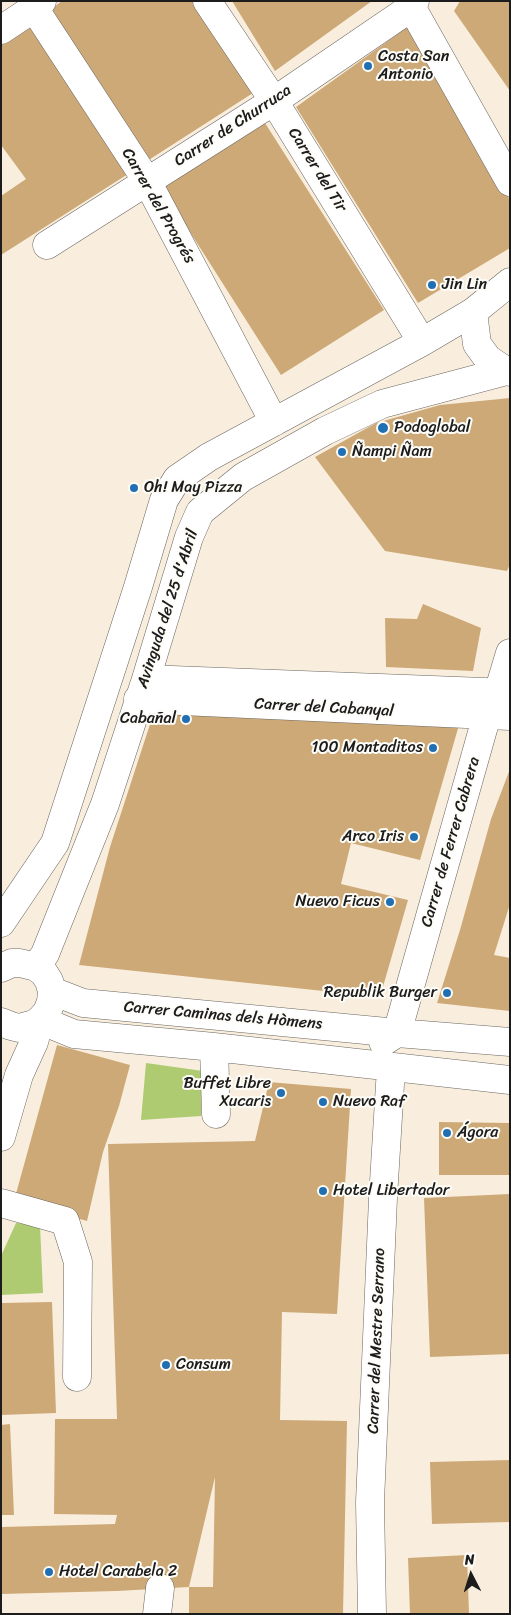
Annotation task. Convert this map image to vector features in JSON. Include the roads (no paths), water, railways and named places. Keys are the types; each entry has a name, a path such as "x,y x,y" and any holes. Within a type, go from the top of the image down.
{"street":[{"name":"Carrer del Tir","path":"207,1 274,101 422,342"},
{"name":"Carrer de Churruca","path":"47,245 274,101 412,3"},
{"path":"412,3 510,182"},
{"path":"1,30 38,4"},
{"name":"Carrer del Progrés","path":"38,4 147,181 274,422"},
{"path":"1,923 55,843 138,587 164,500 176,479 210,457 422,342 473,312 508,287"},
{"path":"473,312 477,344 488,359 508,371"},
{"name":"Avinguda del 25 d'Abril","path":"36,967 45,954 104,804 189,537 200,512 243,477 324,431 382,404 508,371"},
{"name":"Carrer de Ferrer Cabrera","path":"403,1033 501,704 510,653"},
{"name":"Carrer del Cabanyal","path":"142,689 501,704"},
{"path":"1,968 12,963 36,967 44,973 52,991 51,1002 47,1012 34,1024 19,1028 3,1023"},
{"name":"Carrer Caminas dels Hòmens","path":"52,991 82,1003 510,1042"},
{"path":"1,1137 19,1075 34,1042 40,1020"},
{"name":"Carrer Caminas dels Hòmens","path":"40,1020 74,1034 214,1047 510,1080"},
{"path":"3,1023 19,1075"},
{"path":"393,1068 381,1044 384,1040 403,1033"},
{"path":"214,1047 216,1114"},
{"name":"Carrer del Mestre Serrano","path":"372,1614 370,1502 383,1198 393,1068"},
{"path":"1,1203 65,1222 78,1262 77,1377"}],"place":[{"name":"Costa San Antonio","path":"368,66"},
{"name":"Jin Lin","path":"432,285"},
{"name":"Podoglobal","path":"383,428"},
{"name":"Ñampi Ñam","path":"342,452"},
{"name":"Oh! May Pizza","path":"134,488"},
{"name":"Cabañal","path":"186,719"},
{"name":"100 Montaditos","path":"433,748"},
{"name":"Arco Iris","path":"414,837"},
{"name":"Nuevo Ficus","path":"390,902"},
{"name":"Republik Burger","path":"447,993"},
{"name":"Buffet Libre Xucaris","path":"281,1093"},
{"name":"Nuevo Raf","path":"323,1102"},
{"name":"Ágora","path":"447,1133"},
{"name":"Hotel Libertador","path":"323,1191"},
{"name":"Consum","path":"166,1365"},
{"name":"Hotel Carabela 2","path":"49,1572"}]}
